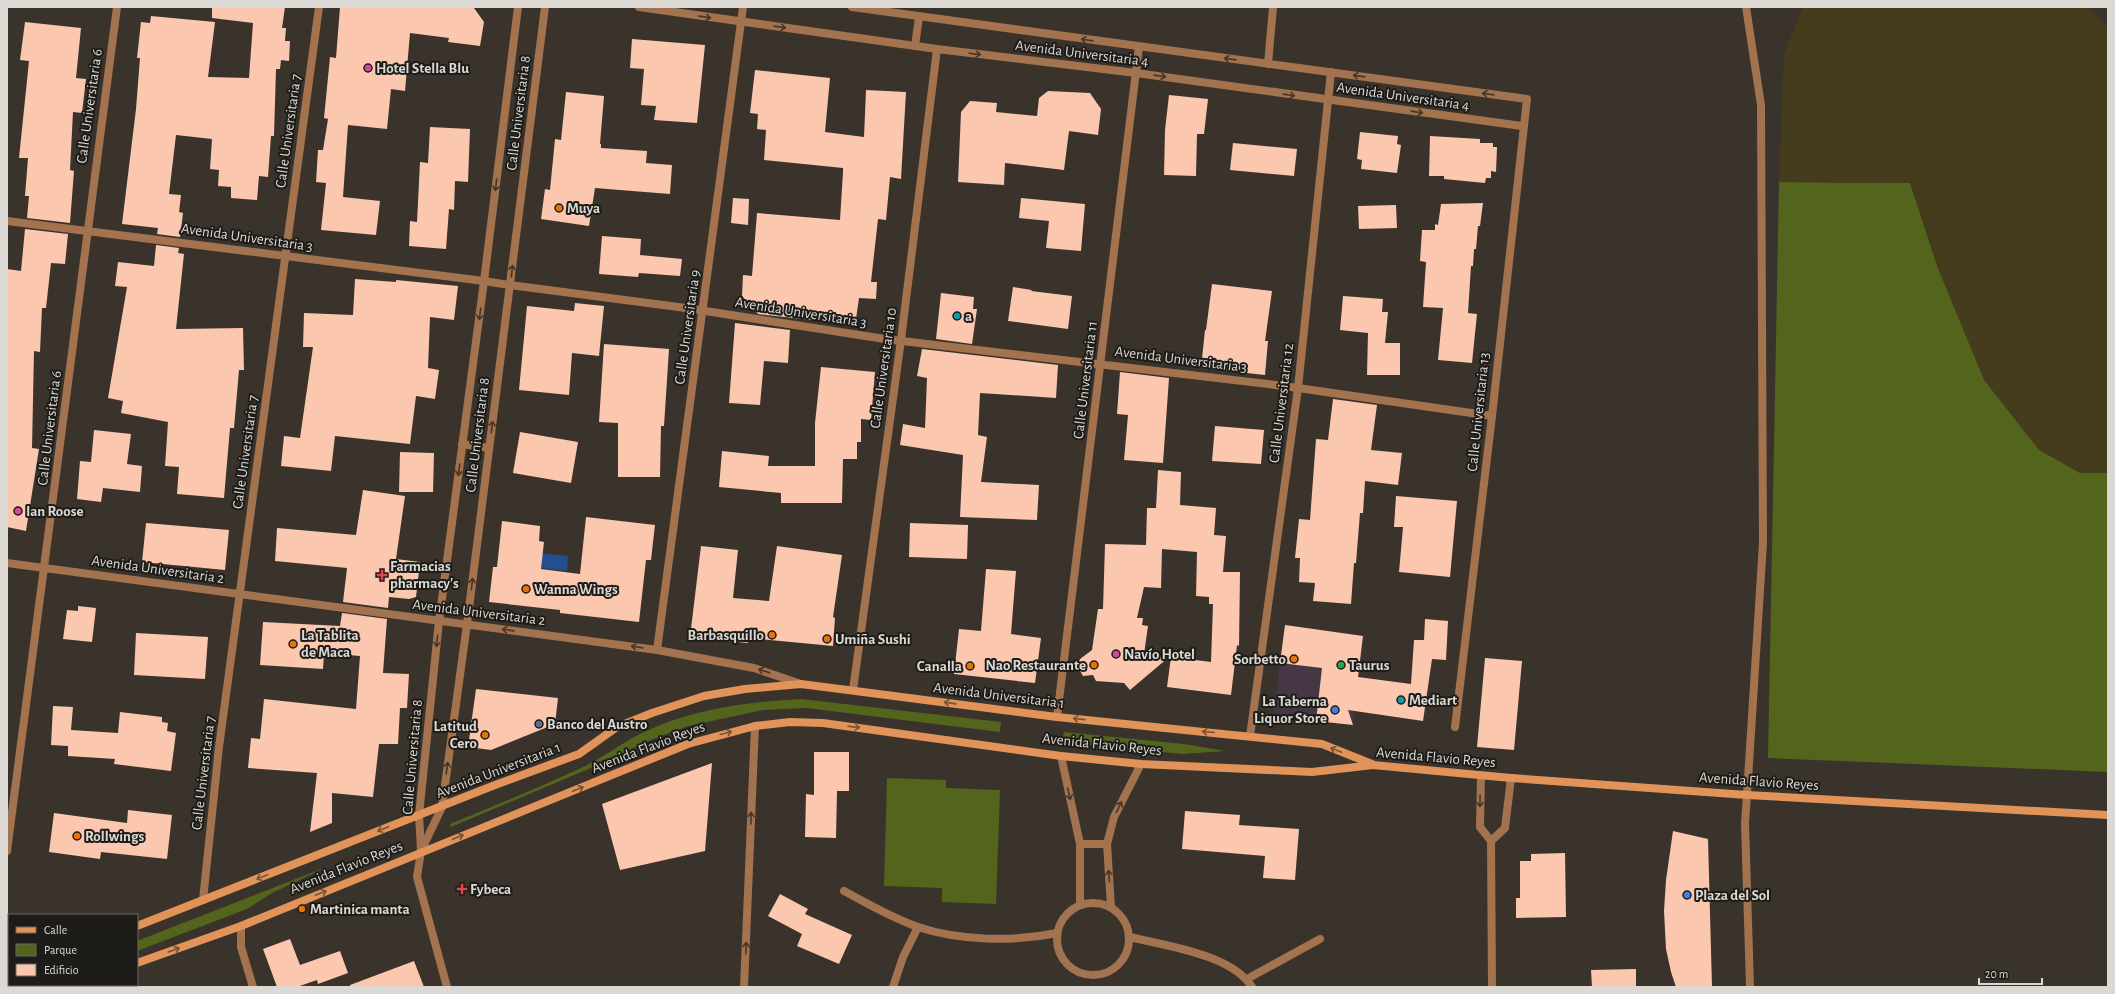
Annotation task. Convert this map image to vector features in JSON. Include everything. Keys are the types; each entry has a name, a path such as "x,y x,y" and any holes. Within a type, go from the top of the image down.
{"main road":[{"name":"Avenida Universitaria 1","path":"138,926 579,754 617,727 652,713 704,696 745,689 801,684 1057,717 1322,744 1373,764"},
{"name":"Avenida Flavio Reyes","path":"138,964 241,926 421,851 490,825 688,744 755,726 790,722 823,723 1061,756 1141,764 1312,772 1373,764 1481,776 1747,795 2108,815"}],"street":[{"name":"Calle Universitaria 6","path":"7,852 46,568 87,230 117,7"},
{"name":"Calle Universitaria 7","path":"203,900 219,747 319,7"},
{"name":"Calle Universitaria 8","path":"421,851 419,815 439,621 484,281 518,7"},
{"name":"Calle Universitaria 8","path":"421,851 442,807 467,624 545,7"},
{"name":"Avenida Universitaria 4","path":"638,7 937,49 1136,73 1522,126"},
{"name":"Calle Universitaria 9","path":"657,650 743,7"},
{"name":"Avenida Universitaria 4","path":"852,7 1526,99"},
{"path":"1268,64 1273,7"},
{"path":"1746,7 1761,105 1763,395 1763,543 1745,823 1750,987"},
{"path":"915,46 919,17"},
{"name":"Calle Universitaria 11","path":"1057,717 1139,47"},
{"name":"Calle Universitaria 10","path":"853,690 901,340 937,49"},
{"name":"Calle Universitaria 12","path":"1250,736 1298,388 1331,72"},
{"name":"Calle Universitaria 13","path":"1455,727 1492,416 1526,99"},
{"name":"Avenida Universitaria 3","path":"7,221 484,281 901,340 1298,388 1492,416"},
{"path":"462,444 489,448"},
{"name":"Avenida Universitaria 2","path":"7,563 657,650 754,668 801,684"},
{"path":"744,987 755,726"},
{"path":"1061,756 1080,844 1080,905"},
{"path":"1111,907 1107,844 1114,817 1141,764"},
{"path":"1481,776 1480,827 1491,841 1492,987"},
{"path":"1491,841 1505,828 1511,778"},
{"path":"1080,844 1107,844"},
{"path":"421,851 417,877 447,987"},
{"path":"844,891 918,927 960,935 1012,940 1057,933"},
{"path":"1101,903 1111,907 1124,920 1130,937 1127,954 1122,963 1104,974 1094,976 1083,974 1066,963 1060,954 1057,944 1057,933 1063,919 1073,908 1080,905 1101,903"},
{"path":"241,926 242,947 253,987"},
{"path":"893,987 903,957 918,927"},
{"path":"1130,937 1200,953 1226,965 1247,979 1252,987"},
{"path":"1247,979 1320,939"}],"shaded area":[{"path":"1285,627 1363,636 1353,724 1273,715"}],"green space":[{"path":"1779,182 1910,183 1939,271 2080,473 2108,473 2108,772 1768,758"},
{"path":"801,699 1001,722 1000,732 806,708 763,710 688,726 645,742 612,759 451,827 450,824 579,769 634,737 680,718 720,708 760,702"},
{"path":"1064,732 1184,744 1225,751 1183,754 1062,743"},
{"path":"887,778 946,780 946,788 1000,790 996,904 942,902 942,888 884,886"},
{"path":"329,866 272,893 247,909 138,951 138,941"}],"sand":[{"path":"1803,7 2087,7 2108,28 2108,473 2080,473 2039,450 1984,380 1939,271 1910,183 1779,182 1784,54"}],"water":[{"path":"535,553 568,556 567,571 514,565"}],"building":[{"path":"212,7 285,7 282,28 286,28 285,41 290,41 289,61 281,60 280,69 276,69 274,136 271,136 268,177 259,176 257,200 231,198 231,187 218,186 219,170 210,169 212,139 176,135 169,194 181,195 179,212 183,213 180,237 157,234 158,228 122,224 136,109 140,58 137,58 141,22 150,23 151,16 215,22 208,77 249,78 253,23 212,18"},
{"path":"340,7 467,7 474,8 484,22 480,46 448,42 449,38 410,33 405,91 391,89 387,129 348,125 343,197 380,201 376,235 321,230 326,183 316,182 318,150 323,150 328,119 324,118 330,57 336,58"},
{"path":"25,22 81,28 76,78 86,79 82,113 73,112 70,170 74,171 70,223 27,218 29,196 25,196 28,158 19,158 29,61 20,60"},
{"path":"632,39 705,45 697,123 654,120 656,106 641,105 644,69 630,68"},
{"path":"755,70 830,78 825,132 864,137 866,90 906,92 901,179 890,177 886,220 878,219 871,282 877,282 876,299 859,298 856,319 840,317 839,323 758,314 742,296 743,275 752,276 757,213 840,220 843,172 843,168 764,160 766,130 757,129 758,114 750,113"},
{"path":"1048,91 1090,93 1101,109 1098,135 1069,131 1064,170 1005,163 1004,185 958,182 961,112 970,101 997,103 996,112 1037,116 1039,98"},
{"path":"566,92 604,96 600,144 601,148 647,151 646,163 672,165 670,194 595,188 589,226 541,219 545,189 550,190 555,139 561,140"},
{"path":"1169,95 1208,99 1204,134 1197,134 1196,176 1164,175 1165,130"},
{"path":"430,127 470,129 468,182 455,181 454,210 449,209 446,249 409,246 410,221 417,222 420,162 428,163"},
{"path":"1360,132 1398,136 1397,144 1401,145 1397,173 1361,169 1362,160 1357,159"},
{"path":"1430,136 1480,139 1480,143 1493,143 1493,147 1497,147 1496,172 1491,171 1491,178 1486,178 1485,183 1444,179 1444,176 1429,176"},
{"path":"1233,143 1297,149 1294,176 1230,170"},
{"path":"733,198 749,199 748,225 731,223"},
{"path":"1021,198 1085,204 1081,251 1046,248 1049,221 1019,218"},
{"path":"1483,203 1480,226 1478,226 1476,249 1474,249 1473,266 1471,266 1468,313 1477,314 1472,363 1438,360 1443,308 1423,307 1426,262 1420,261 1422,230 1435,230 1435,224 1438,225 1441,204"},
{"path":"1396,205 1397,228 1359,229 1358,206"},
{"path":"25,229 68,234 65,264 51,263 46,308 42,308 40,352 34,351 32,448 39,449 26,531 7,527 7,269 21,271"},
{"path":"602,236 641,239 640,255 682,259 680,276 639,273 638,277 599,274"},
{"path":"156,245 179,248 178,253 184,254 176,329 243,328 244,370 239,370 234,428 230,428 224,498 177,494 179,467 165,466 168,422 121,413 123,401 108,398 127,287 115,286 118,262 154,266"},
{"path":"355,279 396,282 396,280 458,286 454,320 430,317 428,368 439,370 435,399 416,396 410,444 335,436 331,471 281,466 284,436 300,438 313,347 303,347 304,313 353,315"},
{"path":"1212,284 1272,291 1265,341 1268,341 1265,375 1201,368"},
{"path":"1013,287 1032,290 1031,291 1072,296 1068,329 1008,321"},
{"name":"a","path":"941,293 974,297 973,309 977,309 972,344 936,339"},
{"path":"1343,296 1383,299 1382,312 1388,312 1385,343 1400,343 1400,375 1367,375 1368,333 1340,330"},
{"path":"575,303 604,306 599,356 572,353 569,395 519,390 527,306 574,311"},
{"path":"735,323 790,330 788,363 764,361 760,405 729,403"},
{"path":"604,344 669,349 664,426 661,426 660,477 618,477 618,423 599,422"},
{"path":"922,349 1058,365 1056,398 980,393 978,435 987,437 981,482 1039,485 1037,520 960,517 963,455 900,445 903,424 925,428 927,378 917,376"},
{"path":"821,367 875,372 871,420 861,419 861,442 857,442 857,459 843,459 842,503 781,503 781,493 719,487 722,451 769,456 768,466 815,466 815,423"},
{"path":"1120,372 1169,378 1163,463 1124,460 1128,415 1117,414"},
{"path":"1333,399 1377,405 1371,450 1402,453 1398,485 1365,481 1363,513 1360,513 1356,563 1354,563 1351,604 1313,601 1315,583 1299,582 1300,558 1295,558 1299,519 1310,520 1316,439 1328,440"},
{"path":"1215,426 1264,430 1261,464 1212,461"},
{"path":"94,430 131,434 127,464 142,466 140,492 103,488 101,502 77,499 80,461 91,462"},
{"path":"520,432 578,442 571,483 513,473"},
{"path":"400,452 434,453 433,492 399,492"},
{"path":"1158,470 1181,472 1180,505 1216,508 1214,535 1226,536 1223,572 1240,572 1239,646 1237,645 1231,695 1167,687 1171,657 1211,662 1213,604 1209,604 1209,597 1196,596 1197,552 1162,549 1161,588 1144,587 1137,618 1143,618 1142,625 1148,626 1144,654 1169,657 1130,690 1124,683 1096,681 1093,675 1083,676 1077,666 1080,659 1092,650 1098,609 1103,609 1105,544 1146,545 1147,508 1156,508"},
{"path":"363,490 405,496 396,559 420,562 416,597 409,599 389,597 388,608 343,602 347,568 275,561 277,528 356,535"},
{"path":"1396,496 1457,501 1450,577 1399,572 1403,527 1394,527"},
{"path":"586,517 655,525 651,560 646,560 639,622 560,613 560,610 489,602 493,567 497,567 502,521 540,526 539,541 544,542 541,569 580,574"},
{"path":"146,523 229,530 225,570 142,562"},
{"path":"910,523 968,525 967,559 909,557"},
{"path":"701,546 738,550 733,598 769,601 777,546 842,555 833,617 835,618 833,646 748,638 748,643 690,637"},
{"path":"986,569 1016,571 1011,634 1041,638 1035,683 954,674 959,629 981,631"},
{"path":"78,606 96,608 92,642 63,639 67,610 78,611"},
{"path":"342,613 387,619 383,673 409,674 407,708 400,708 398,744 379,744 373,797 332,793 332,823 310,832 317,773 248,768 251,738 260,739 264,699 356,709 360,656 324,653 323,669 260,665 263,622 340,626"},
{"path":"1425,619 1448,621 1446,660 1432,659 1423,721 1348,710 1353,725 1316,721 1322,668 1280,663 1285,625 1363,636 1358,677 1411,684 1414,640 1424,640"},
{"path":"136,633 208,637 205,679 134,675"},
{"path":"1485,658 1522,661 1514,750 1477,747"},
{"path":"476,689 558,698 555,724 491,750 468,747"},
{"path":"53,706 73,707 71,730 118,733 120,712 162,717 162,722 168,723 167,731 176,733 171,771 114,764 115,759 68,756 68,746 51,745"},
{"path":"814,752 849,752 849,791 837,791 836,838 805,837 806,794 814,795"},
{"path":"712,763 705,851 620,870 602,804"},
{"path":"128,810 172,815 167,859 101,852 100,859 49,852 54,813 127,823"},
{"path":"1185,811 1240,815 1239,825 1299,829 1295,880 1263,878 1265,856 1182,849"},
{"name":"Plaza del Sol","path":"1673,831 1708,839 1712,987 1676,987 1671,972 1666,949 1664,911 1666,880"},
{"path":"1565,853 1566,917 1516,918 1516,898 1520,898 1520,861 1531,861 1531,854"},
{"path":"780,894 808,909 805,914 852,935 839,964 797,946 802,934 768,916"},
{"path":"290,939 300,965 340,951 348,973 318,984 317,980 297,987 277,987 263,949"},
{"path":"414,961 424,987 350,987 350,985"},
{"path":"1636,969 1636,987 1592,987 1591,970"}],"place":[{"name":"Hotel Stella Blu","path":"368,68"},
{"name":"Muya","path":"559,208"},
{"name":"a","path":"957,316"},
{"name":"Ian Roose","path":"18,511"},
{"name":"Farmacias pharmacy's","path":"382,575"},
{"name":"Wanna Wings","path":"526,589"},
{"name":"Barbasquillo","path":"772,635"},
{"name":"Umiña Sushi","path":"827,639"},
{"name":"La Tablita de Maca","path":"293,644"},
{"name":"Navío Hotel","path":"1116,654"},
{"name":"Sorbetto","path":"1294,659"},
{"name":"Nao Restaurante","path":"1094,665"},
{"name":"Taurus","path":"1341,665"},
{"name":"Canalla","path":"970,666"},
{"name":"Mediart","path":"1401,700"},
{"name":"La Taberna Liquor Store","path":"1335,710"},
{"name":"Banco del Austro","path":"539,724"},
{"name":"Latitud Cero","path":"485,735"},
{"name":"Rollwings","path":"77,836"},
{"name":"Fybeca","path":"462,889"},
{"name":"Plaza del Sol","path":"1687,895"},
{"name":"Martinica manta","path":"302,909"}]}
